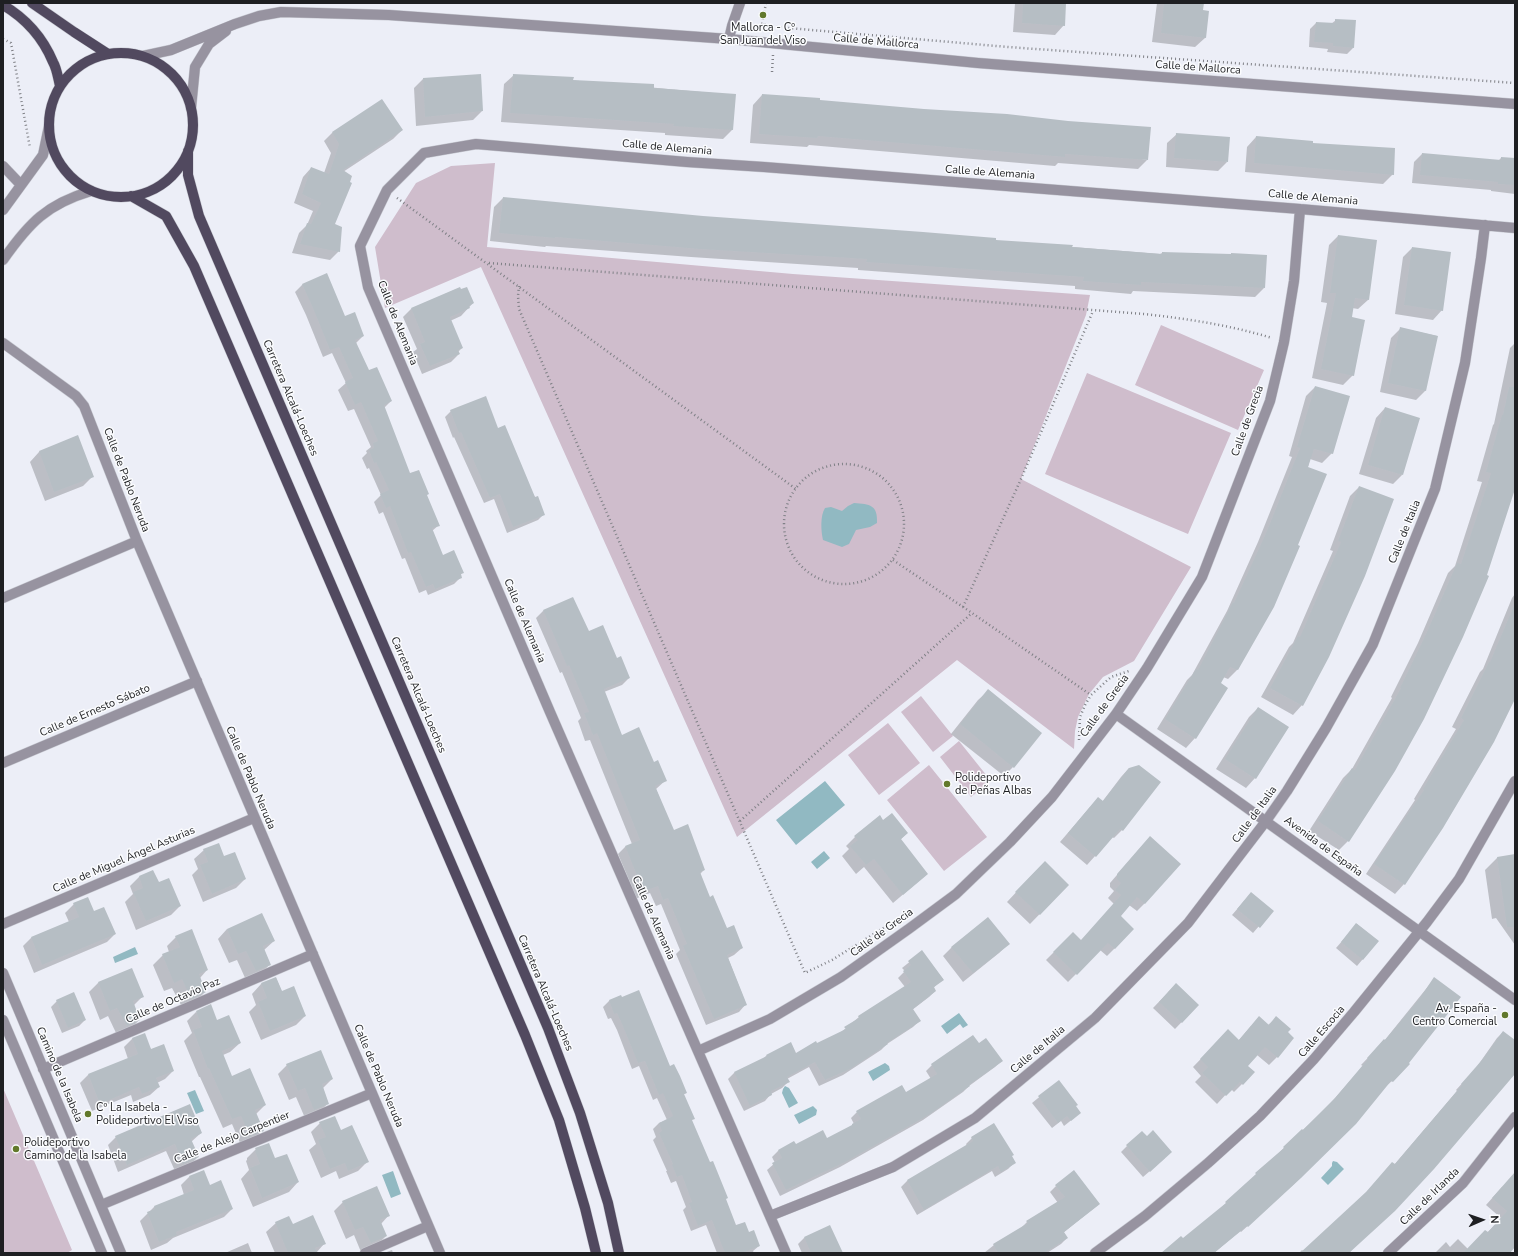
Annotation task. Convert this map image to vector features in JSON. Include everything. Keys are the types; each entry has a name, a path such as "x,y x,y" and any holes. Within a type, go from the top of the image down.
{"main road":[{"path":"32,3 108,54"},
{"path":"3,5 14,11 40,37 54,63 60,86"},
{"path":"126,53 143,56 165,68 181,86 191,108 192,130 188,151 179,168 166,181 150,191 131,196 111,196 91,191 74,180 60,165 52,146 48,126 51,105 60,86 73,71 89,60 108,54 126,53"},
{"name":"Carretera Alcalá-Loeches","path":"188,151 188,175 199,216 548,1028 582,1121 608,1203 619,1253"},
{"path":"131,196 166,216 194,266 525,1035 559,1120 585,1208 596,1253"}],"street":[{"path":"729,39 740,3"},
{"name":"Calle de Mallorca","path":"143,56 171,50 259,16 281,12 389,15 729,39 978,63 1515,104"},
{"name":"Calle de Mallorca","path":"191,108 195,67 209,44 235,24"},
{"path":"3,210 43,155 48,126"},
{"name":"Calle de Alemania","path":"786,1253 368,287 360,246 387,190 424,153 476,144 687,162 1300,209 1515,228"},
{"path":"3,166 21,185"},
{"path":"3,260 37,218 51,207 71,197 91,191"},
{"name":"Calle de Grecia","path":"698,1051 770,1019 841,977 956,894 1010,842 1052,797 1116,714 1147,668 1202,577 1270,401 1284,342 1294,281 1300,209"},
{"name":"Calle de Italia","path":"770,1216 893,1167 975,1118 1095,1018 1188,923 1266,821 1287,791 1326,728 1373,644 1435,489 1465,363 1485,225"},
{"name":"Calle de Pablo Neruda","path":"3,343 76,396 84,406 137,542 440,1253"},
{"path":"4,596 137,542"},
{"name":"Calle de Ernesto Sábato","path":"3,763 197,681"},
{"name":"Avenida de España","path":"1116,714 1515,1000"},
{"name":"Calle Escocia","path":"1095,1253 1145,1216 1202,1168 1260,1116 1319,1053 1354,1012 1459,879 1515,781"},
{"name":"Calle de Miguel Ángel Asturias","path":"3,924 254,818"},
{"name":"Calle de Octavio Paz","path":"43,1069 313,954"},
{"name":"Camino de la Isabela","path":"3,973 121,1253"},
{"path":"3,1020 102,1253"},
{"name":"Calle de Alejo Carpentier","path":"101,1205 372,1093"},
{"name":"Calle de Irlanda","path":"1388,1253 1463,1183 1515,1117"},
{"path":"365,1253 428,1226"}],"path":[{"path":"766,3 762,24 777,27 1008,47 1515,83"},
{"path":"3,39 11,43 31,150"},
{"path":"387,190 489,263 796,489"},
{"path":"489,263 1193,319 1241,329 1284,342"},
{"path":"519,286 519,309 805,973 832,960 890,924"},
{"path":"963,607 1021,479 1093,311"},
{"path":"841,465 856,466 871,471 888,483 897,496 904,521 904,529 900,547 892,560 884,570 870,579 857,583 838,584 817,578 804,568 793,555 787,541 784,527 786,511 790,498 796,489 815,472 829,466 841,465"},
{"path":"892,560 1091,695"},
{"path":"740,821 972,613"},
{"path":"1078,744 1080,717 1091,695 1111,677 1130,670"}],"shaded area":[{"path":"495,163 487,247 793,274 1090,295 1086,315 1021,479 1191,567 1134,661 1103,677 1089,694 1078,717 1075,731 1074,749 957,660 737,837 481,267 385,308 375,247 416,183 451,166"},
{"path":"1161,325 1264,370 1238,430 1135,385"},
{"path":"1087,373 1231,433 1188,534 1045,474"},
{"path":"921,696 953,736 933,752 901,712"},
{"path":"888,723 920,763 879,795 848,755"},
{"path":"959,741 991,781 971,797 940,757"},
{"path":"929,765 987,837 944,871 887,800"},
{"name":"Polideportivo Camino de la Isabela","path":"3,1088 72,1250 67,1253 3,1253"}],"water":[{"path":"854,503 869,505 872,507 876,512 877,523 870,527 856,530 849,544 842,547 823,540 821,528 823,511 825,508 831,507 842,511"},
{"path":"825,781 845,805 796,845 776,820"},
{"path":"824,851 830,858 817,869 811,862"},
{"path":"135,947 138,954 115,963 113,957"},
{"path":"959,1013 968,1025 963,1028 960,1024 947,1034 941,1026"},
{"path":"885,1063 889,1066 890,1070 873,1081 868,1072"},
{"path":"785,1086 789,1088 798,1103 789,1108 782,1093"},
{"path":"195,1090 204,1111 196,1114 187,1093"},
{"path":"813,1106 817,1110 816,1115 799,1124 794,1115"},
{"path":"1333,1161 1337,1162 1344,1169 1328,1185 1321,1178 1332,1166"},
{"path":"393,1171 401,1194 391,1198 382,1175"}],"building":[{"path":"1023,3 1066,3 1065,26 1022,23"},
{"path":"1164,3 1204,3 1203,10 1209,11 1206,38 1161,33"},
{"path":"1335,19 1356,20 1354,48 1333,46 1333,43 1314,42 1316,22 1335,23"},
{"path":"481,74 483,111 425,117 423,78"},
{"path":"513,74 574,77 573,80 654,84 654,88 736,94 733,130 673,126 674,124 510,113"},
{"path":"762,94 820,98 820,100 924,109 1007,114 1068,121 1151,127 1148,160 1065,154 1065,157 818,136 817,138 759,134"},
{"path":"382,99 403,130 343,170 352,176 350,182 352,183 335,224 342,227 340,252 300,244 307,223 311,224 321,203 302,194 311,167 329,174 339,144 332,132"},
{"path":"1176,133 1230,137 1228,162 1174,158"},
{"path":"1256,136 1313,141 1313,143 1395,148 1394,175 1254,163"},
{"path":"1422,153 1501,160 1501,157 1515,158 1515,185 1498,184 1498,182 1420,175"},
{"path":"503,197 703,216 996,238 996,240 1073,245 1072,247 1162,254 1162,252 1267,255 1265,288 1141,282 1141,285 1083,281 1084,277 866,262 867,259 700,249 499,233"},
{"path":"1338,235 1377,240 1369,300 1355,298 1352,317 1365,320 1354,376 1321,369 1336,293 1330,293"},
{"path":"1412,247 1451,252 1443,311 1404,305"},
{"path":"327,273 345,316 355,312 364,336 355,340 369,370 377,367 392,401 384,405 410,473 419,470 429,494 427,495 440,526 432,528 443,555 454,550 464,573 461,574 462,578 435,589 433,584 426,587 411,552 408,553 390,506 386,508 380,494 389,490 376,462 374,463 369,450 374,448 373,443 378,441 361,402 355,405 345,382 353,378 339,347 330,350 302,284"},
{"path":"460,287 461,289 467,287 474,303 469,306 470,308 450,317 463,348 458,350 460,354 430,366 420,344 425,342 411,308"},
{"path":"1400,327 1438,336 1426,391 1388,383"},
{"path":"1315,386 1350,396 1333,454 1314,449 1308,467 1327,474 1298,545 1300,546 1274,607 1238,670 1230,667 1221,683 1228,688 1196,739 1165,719 1196,669 1198,670 1233,602 1234,603 1267,531 1300,448 1297,447"},
{"path":"1509,387 1515,387 1515,489 1487,575 1489,576 1463,637 1424,719 1395,771 1349,842 1318,821 1352,768 1355,770 1401,688 1457,563 1461,564 1491,473 1486,472 1503,415"},
{"path":"486,396 498,428 505,425 535,497 538,496 545,515 513,527 500,494 490,498 461,432 459,433 450,410"},
{"path":"1385,407 1420,418 1403,475 1368,465"},
{"path":"78,435 94,477 54,492 39,451"},
{"path":"1359,486 1394,499 1365,576 1329,657 1303,706 1270,688 1298,636 1300,637 1341,542 1338,541"},
{"path":"573,597 589,631 603,625 617,658 621,656 630,678 604,689 622,735 639,727 654,762 658,760 667,781 655,786 674,830 688,824 705,870 700,872 710,897 713,895 727,928 734,925 743,948 727,955 747,1005 714,1019 683,946 687,944 668,898 663,900 658,886 642,892 625,846 640,840 597,733 593,735 584,713 589,712 543,610"},
{"path":"1515,603 1515,699 1494,742 1443,828 1405,885 1374,864 1424,790 1423,789 1464,720 1461,718 1490,662"},
{"path":"988,689 1042,733 1014,768 960,724"},
{"path":"1258,707 1289,727 1256,779 1225,759"},
{"path":"1139,765 1161,782 1123,831 1120,829 1096,857 1068,833 1098,797 1103,801 1129,768"},
{"path":"892,813 908,833 901,839 928,874 903,895 874,859 866,865 850,846 858,840 854,836 880,815 883,820"},
{"path":"1150,836 1181,864 1145,904 1137,897 1121,916 1134,929 1115,949 1108,943 1077,975 1053,952 1073,932 1081,940 1121,895 1115,890 1121,883 1117,879 1117,874"},
{"path":"219,843 224,856 235,852 246,879 212,894 200,865 208,862 203,849"},
{"path":"1515,854 1515,927 1507,927 1497,857"},
{"path":"1045,861 1069,885 1040,915 1015,892"},
{"path":"153,870 159,882 169,878 181,906 146,921 133,892 143,888 139,876"},
{"path":"1251,892 1274,911 1260,928 1237,909"},
{"path":"88,897 94,911 104,907 116,934 42,965 31,937 79,917 73,903"},
{"path":"262,913 275,941 263,946 271,965 256,971 246,951 238,954 227,929"},
{"path":"988,917 1010,944 973,973 951,947"},
{"path":"1356,923 1379,941 1363,960 1341,942"},
{"path":"192,929 208,970 199,974 206,992 191,999 182,979 174,983 162,954 180,947 175,936"},
{"path":"922,950 944,980 934,987 936,991 913,1009 921,1021 850,1069 825,1080 815,1062 787,1077 790,1082 771,1091 772,1095 750,1106 734,1072 767,1056 766,1055 791,1042 796,1053 816,1041 817,1043 846,1029 844,1027 859,1018 858,1016 911,982 903,971 911,965 908,961"},
{"path":"132,968 144,997 133,1001 140,1020 127,1026 117,1008 110,1011 98,982"},
{"path":"276,977 282,991 294,986 306,1016 270,1031 258,1002 267,998 261,983"},
{"path":"1434,977 1461,997 1409,1063 1410,1064 1393,1082 1391,1081 1356,1124 1248,1227 1247,1226 1214,1253 1161,1253 1181,1236 1183,1238 1226,1203 1225,1202 1256,1174 1255,1173 1284,1148 1283,1147 1302,1129 1303,1130 1335,1098 1368,1059 1367,1058 1384,1039 1385,1040 1420,998"},
{"path":"1176,983 1199,1005 1182,1023 1159,1002"},
{"path":"639,990 670,1066 674,1064 680,1076 687,1093 684,1094 695,1119 692,1120 710,1162 713,1161 728,1198 726,1199 736,1225 745,1222 749,1232 754,1230 760,1246 742,1253 725,1253 712,1220 698,1226 689,1203 692,1202 682,1175 677,1177 672,1165 673,1164 659,1133 662,1131 659,1123 673,1116 663,1093 659,1095 645,1061 638,1063 617,1013 614,1014 609,1000 621,995 622,997"},
{"path":"74,992 86,1020 68,1028 56,1000"},
{"path":"211,1004 217,1020 229,1015 241,1043 222,1051 232,1076 250,1068 266,1105 255,1110 264,1131 250,1136 241,1116 232,1119 209,1068 208,1069 193,1030 202,1027 196,1011"},
{"path":"1259,1016 1269,1025 1276,1016 1291,1029 1288,1032 1294,1038 1278,1058 1265,1047 1248,1066 1255,1072 1243,1085 1240,1082 1226,1096 1202,1073 1208,1067 1200,1059 1228,1029 1239,1040"},
{"path":"1503,1031 1515,1040 1515,1074 1434,1169 1395,1211 1349,1253 1300,1253 1366,1192 1392,1162 1395,1164 1462,1085 1461,1084 1482,1060"},
{"path":"145,1033 151,1049 164,1044 174,1071 156,1078 160,1087 142,1094 139,1087 100,1104 88,1074 138,1054 132,1038"},
{"path":"973,1035 979,1043 986,1038 1003,1061 930,1114 847,1161 786,1190 772,1163 782,1158 778,1150 794,1141 796,1144 823,1130 827,1138 852,1125 861,1119 856,1111 902,1085 906,1092 937,1074 931,1064"},
{"path":"321,1050 333,1079 322,1084 329,1104 314,1110 305,1088 298,1091 286,1064"},
{"path":"1059,1080 1078,1105 1076,1106 1081,1113 1071,1121 1067,1116 1058,1123 1038,1096"},
{"path":"190,1104 202,1133 191,1139 199,1157 183,1164 175,1144 127,1165 115,1136"},
{"path":"335,1116 341,1130 352,1125 369,1162 348,1171 345,1163 330,1169 318,1140 326,1137 319,1122"},
{"path":"994,1123 1014,1155 1012,1156 1016,1163 1001,1172 998,1166 924,1210 907,1180 973,1141 971,1137"},
{"path":"1153,1130 1172,1152 1150,1172 1126,1145 1142,1131 1147,1136"},
{"path":"269,1143 275,1158 287,1154 299,1182 262,1198 250,1168 260,1164 255,1148"},
{"path":"204,1170 210,1185 221,1180 233,1209 176,1232 177,1235 159,1242 147,1212 155,1209 154,1206 194,1190 189,1176"},
{"path":"1074,1170 1100,1204 1064,1232 1068,1238 1044,1253 998,1253 993,1244 1028,1223 1026,1221 1065,1197 1055,1185"},
{"path":"1515,1172 1515,1247 1510,1253 1463,1253 1485,1230 1488,1232 1507,1211 1492,1198"},
{"path":"377,1186 390,1216 380,1220 387,1236 371,1243 363,1227 355,1230 342,1201"},
{"path":"313,1215 326,1244 315,1248 318,1253 288,1253 275,1222 289,1216 293,1224"},
{"path":"830,1225 843,1253 811,1253 804,1237"}],"place":[{"name":"Mallorca - Cº San Juan del Viso","path":"763,15"},
{"name":"Polideportivo de Peñas Albas","path":"947,784"},
{"name":"Av. España - Centro Comercial","path":"1505,1015"},
{"name":"Cº La Isabela - Polideportivo El Viso","path":"88,1114"},
{"name":"Polideportivo Camino de la Isabela","path":"16,1149"}]}
